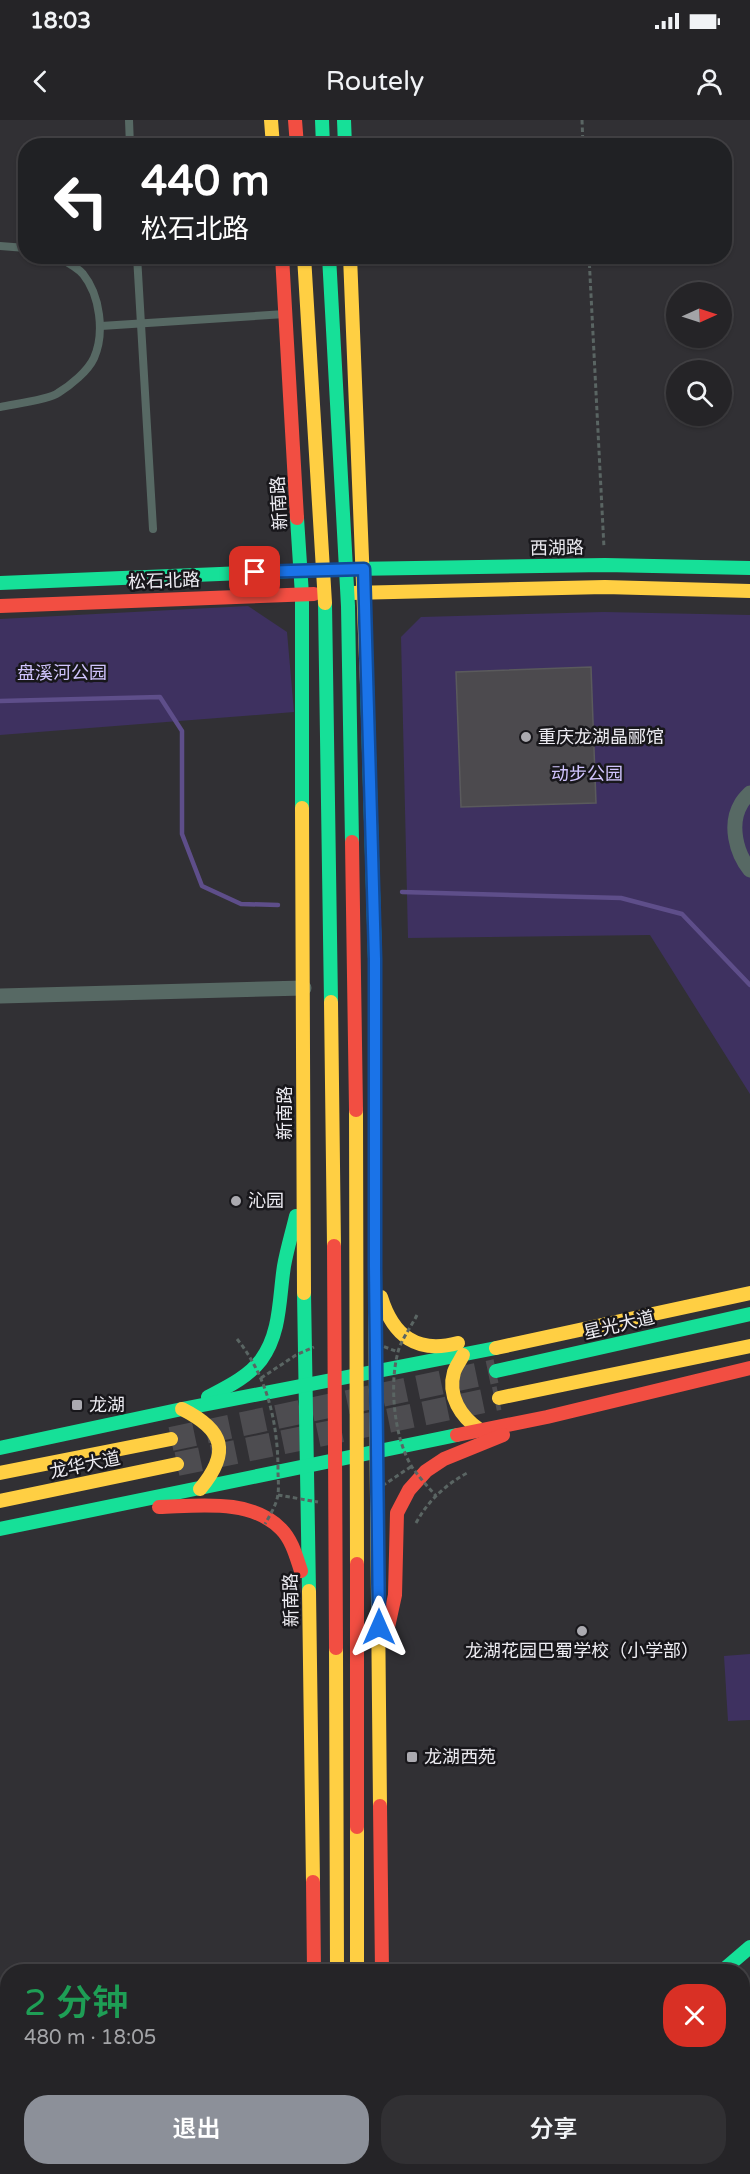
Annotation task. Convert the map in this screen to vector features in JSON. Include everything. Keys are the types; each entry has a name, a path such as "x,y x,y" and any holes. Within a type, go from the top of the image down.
{"street":[{"path":"271,120 272,138"},
{"path":"295,120 296,138"},
{"path":"322,120 323,138"},
{"path":"344,120 345,138"},
{"name":"新南路","path":"283,264 302,570 303,1189 314,1964"},
{"path":"304,264 325,605 334,1177 337,1964"},
{"path":"329,264 348,630 357,1190 357,1964"},
{"path":"350,264 364,569 375,959 375,1267 382,1964"},
{"name":"西湖路","path":"364,569 605,565 750,568"},
{"name":"松石北路","path":"0,583 364,569"},
{"path":"364,592 605,587 750,591"},
{"name":"松石北路","path":"0,606 364,592"},
{"path":"750,793 740,806 734,832 742,861 750,870"},
{"path":"0,996 304,988"},
{"path":"182,1409 227,1387 244,1376 261,1359 273,1336 280,1307 285,1257 303,1189"},
{"path":"375,1267 384,1309 391,1324 404,1336 418,1344 434,1347 490,1338 545,1337"},
{"path":"0,1448 182,1409 464,1355 750,1293"},
{"name":"星光大道","path":"496,1371 750,1314"},
{"path":"499,1398 750,1346"},
{"path":"464,1355 454,1372 453,1390 458,1410 466,1421 480,1430"},
{"path":"0,1529 547,1417 750,1368"},
{"path":"182,1409 198,1415 209,1424 218,1439 219,1465 212,1477 200,1489"},
{"path":"379,1671 395,1595 397,1513 409,1490 426,1472 444,1459 547,1417"},
{"name":"龙华大道","path":"0,1473 171,1439"},
{"name":"龙华大道","path":"0,1501 177,1464"},
{"path":"104,1509 226,1506 246,1509 279,1527 292,1543 309,1592"},
{"path":"730,1964 750,1947"}],"lane":[{"path":"129,120 130,138"},
{"path":"0,246 18,247"},
{"path":"0,407 56,395 78,377 94,358 101,326 96,301 83,274 70,264"},
{"path":"137,264 153,529"},
{"path":"101,326 286,314"}],"path":[{"path":"582,120 583,138"},
{"path":"589,264 605,565"},
{"path":"417,1315 398,1352 394,1402 397,1425 404,1449 412,1466 435,1496"},
{"path":"406,1318 422,1328"},
{"path":"237,1339 261,1378 275,1424 278,1447 278,1495 265,1524"},
{"path":"240,1354 249,1343"},
{"path":"412,1533 422,1513 435,1496 467,1473"}],"green space":[{"name":"盘溪河公园","path":"248,606 287,632 294,712 0,735 0,619"},
{"name":"动步公园","path":"604,612 750,615 750,1094 650,935 408,938 401,637 421,617"},
{"path":"750,1654 750,1720 728,1721 724,1656"}],"building":[{"name":"重庆龙湖晶郦馆","path":"591,667 596,803 461,807 456,672"}],"waterway":[{"path":"0,701 160,697 182,731 182,834 202,886 241,904 278,905"},
{"path":"402,892 621,898 682,914 750,985"}],"tunnel":[{"path":"171,1439 496,1371"},
{"path":"177,1464 499,1398"}],"traffic: fast":[{"path":"322,120 323,138"},
{"path":"344,120 345,138"},
{"path":"329,264 348,606 352,842"},
{"path":"297,518 302,595 302,808"},
{"path":"351,569 605,565 750,568"},
{"path":"0,583 314,570"},
{"path":"325,603 331,1002"},
{"path":"367,684 375,959 375,1295"},
{"path":"208,1397 250,1372 268,1350 276,1327 284,1266 296,1216"},
{"path":"304,1293 309,1591"},
{"path":"496,1371 750,1314"},
{"path":"0,1448 182,1409 496,1348"},
{"path":"0,1529 457,1435"},
{"path":"730,1964 750,1947"}],"traffic: slow":[{"path":"271,120 272,138"},
{"path":"304,264 325,603"},
{"path":"350,264 367,684"},
{"path":"351,593 605,587 750,591"},
{"path":"302,808 304,1293"},
{"path":"331,1002 334,1246"},
{"path":"356,1110 357,1564"},
{"path":"496,1348 750,1293"},
{"path":"375,1295 380,1806"},
{"path":"381,1297 392,1322 409,1339 430,1346 458,1343"},
{"path":"499,1398 750,1346"},
{"path":"463,1355 454,1372 452,1389 457,1405 467,1419 480,1430"},
{"path":"182,1409 207,1425 218,1443 219,1453 216,1464 200,1489"},
{"path":"0,1473 171,1439"},
{"path":"0,1501 177,1464"},
{"path":"309,1591 313,1882"},
{"path":"336,1648 337,1964"},
{"path":"357,1827 357,1964"}],"traffic: jam":[{"path":"295,120 296,138"},
{"path":"282,264 297,518"},
{"path":"0,606 314,594"},
{"path":"352,842 356,1110"},
{"path":"334,1246 336,1648"},
{"path":"457,1435 547,1417 750,1368"},
{"path":"388,1627 395,1595 397,1513 409,1490 426,1471 444,1459 503,1435"},
{"path":"159,1507 207,1505 255,1512 269,1519 285,1533 301,1571"},
{"path":"357,1564 357,1827"},
{"path":"380,1806 382,1964"},
{"path":"313,1882 314,1964"}],"place":[{"name":"重庆龙湖晶郦馆","path":"526,737"},
{"name":"沁园","path":"236,1201"},
{"name":"龙湖","path":"77,1405"},
{"name":"龙湖花园巴蜀学校（小学部）","path":"582,1631"},
{"name":"龙湖西苑","path":"412,1757"}],"route":[{"path":"255,572 364,569 375,959 375,1267 379,1627"}]}
